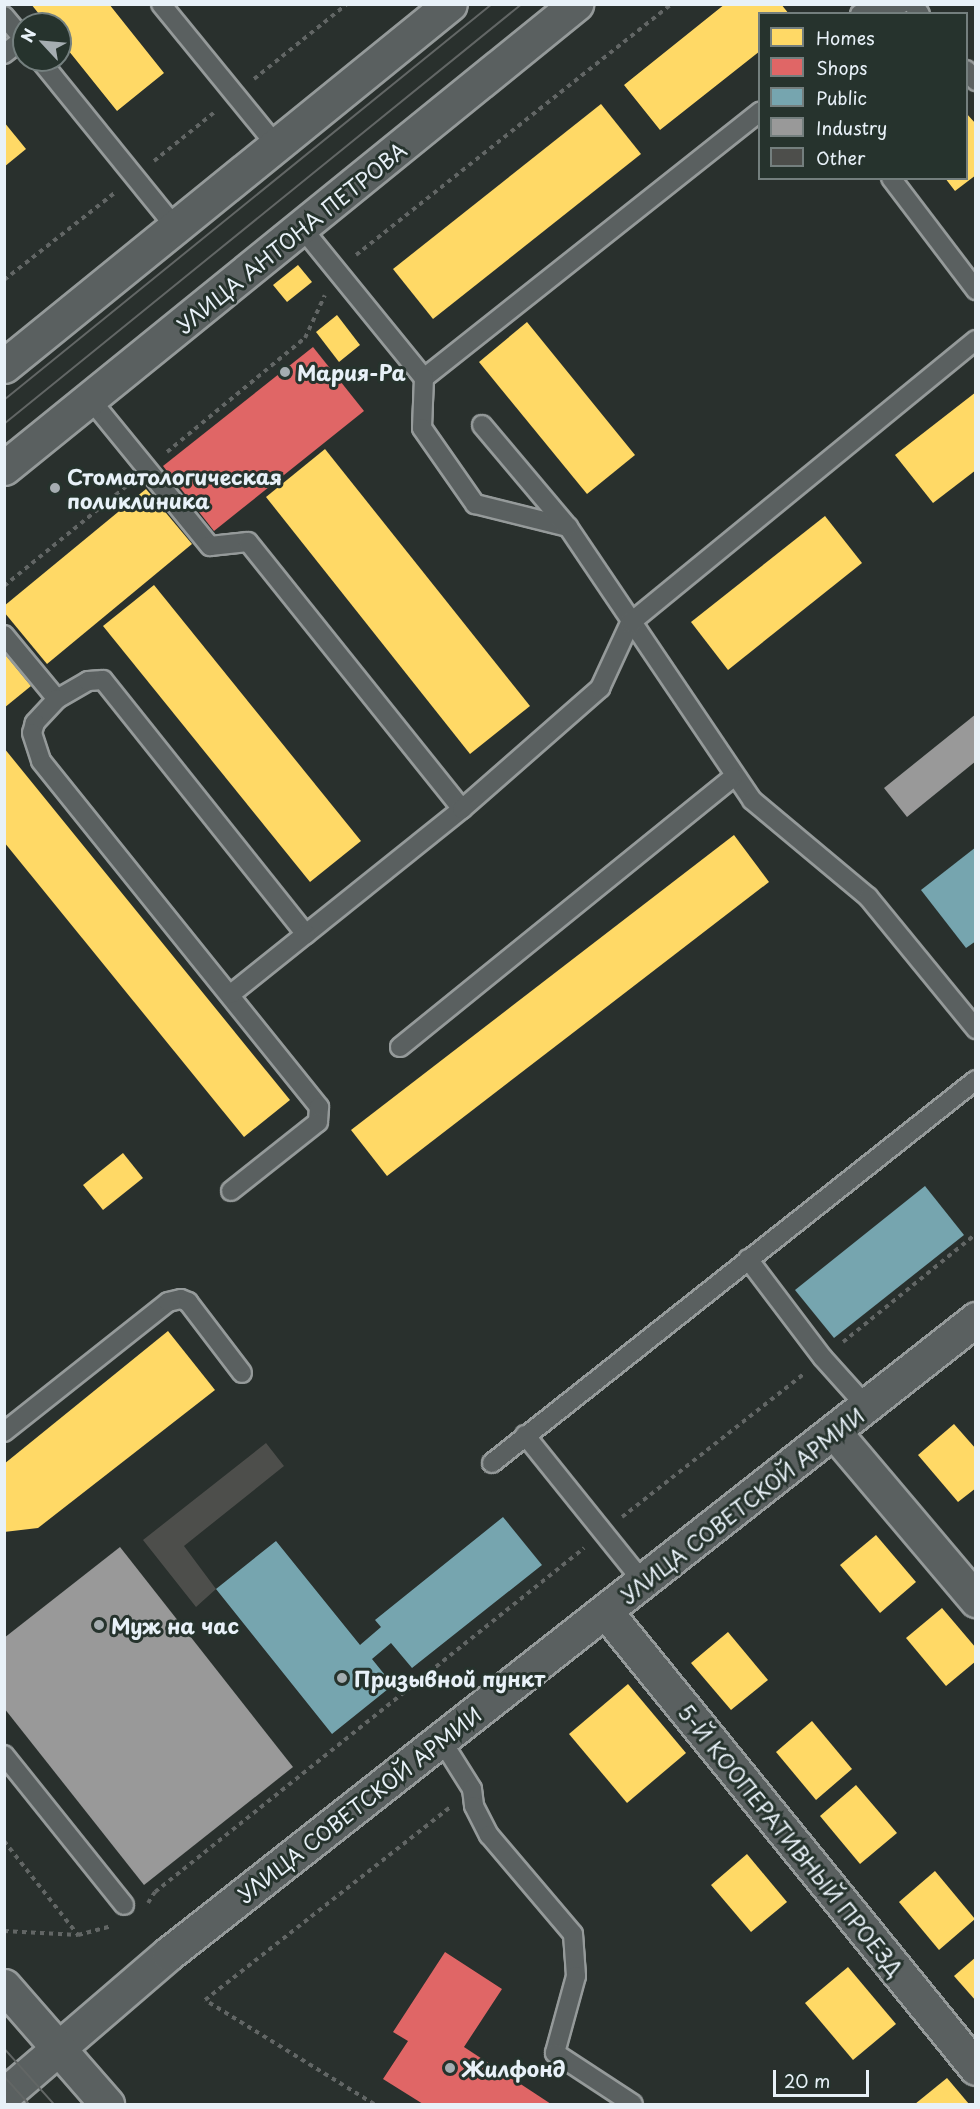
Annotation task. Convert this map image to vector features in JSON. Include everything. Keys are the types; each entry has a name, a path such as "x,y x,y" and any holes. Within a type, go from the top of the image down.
{"street":[{"path":"4,366 450,4"},
{"name":"УЛИЦА АНТОНА ПЕТРОВА","path":"4,468 576,4"},
{"name":"УЛИЦА СОВЕТСКОЙ АРМИИ","path":"4,2094 168,1954 440,1738 835,1433 975,1319"},
{"path":"835,1433 975,1600"},
{"name":"5-Й КООПЕРАТИВНЫЙ ПРОЕЗД","path":"606,1612 975,2067"},
{"path":"4,1986 107,2104"}],"lane":[{"path":"160,4 276,145"},
{"path":"868,12 901,4"},
{"path":"50,72 175,227"},
{"path":"424,378 758,113"},
{"path":"892,180 975,290"},
{"path":"302,228 424,378 422,428 475,504 568,527"},
{"path":"231,994 462,809 600,688 630,624 975,340"},
{"path":"90,399 210,546 248,542 462,809"},
{"path":"482,425 568,527 630,624 752,800 868,897 975,1029"},
{"path":"4,635 57,699"},
{"path":"231,1191 318,1122 319,1107 231,994 41,761 32,733 35,723 57,699 88,681 103,681 306,934"},
{"path":"400,1047 734,777"},
{"path":"492,1463 975,1080"},
{"path":"748,1259 823,1358 867,1407"},
{"path":"4,1432 168,1302 181,1299 188,1302 242,1373"},
{"path":"525,1435 643,1582"},
{"path":"440,1738 472,1789 474,1806 489,1835 573,1934 576,1976 555,2053 633,2104"},
{"path":"4,1755 124,1905"}],"path":[{"path":"4,280 134,178 347,4"},
{"path":"144,1909 155,1892 975,1234"},
{"path":"374,2104 206,2000 472,1789"},
{"path":"4,1841 78,1935"},
{"path":"4,1931 78,1935 118,1924"}],"building: Homes":[{"path":"31,4 109,4 164,73 117,111 72,55 72,12 37,12"},
{"path":"725,4 781,4 787,12 758,12 758,53 660,130 624,85"},
{"path":"601,104 641,154 433,319 393,269"},
{"path":"968,115 976,124 976,175 955,191 947,180 968,180"},
{"path":"4,122 26,149 4,167"},
{"path":"298,265 312,282 287,302 273,285"},
{"path":"337,315 360,345 339,362 316,332"},
{"path":"527,322 635,455 587,494 479,362"},
{"path":"976,392 976,470 933,503 895,455"},
{"path":"325,449 530,706 470,754 266,497"},
{"path":"146,489 192,544 47,664 4,612 4,606"},
{"path":"825,516 862,563 728,670 691,622"},
{"path":"154,585 361,841 310,882 103,626"},
{"path":"4,653 31,686 4,708"},
{"path":"4,748 290,1100 244,1137 4,842"},
{"path":"734,835 769,882 387,1176 351,1130"},
{"path":"123,1153 143,1178 103,1210 83,1185"},
{"path":"168,1331 215,1390 38,1528 4,1532 4,1464"},
{"path":"954,1424 976,1449 976,1488 958,1502 918,1455"},
{"path":"876,1535 916,1582 880,1613 840,1565"},
{"path":"942,1608 976,1648 976,1661 946,1686 906,1638"},
{"path":"728,1632 768,1680 731,1710 691,1663"},
{"path":"628,1684 686,1753 627,1803 569,1734"},
{"path":"812,1721 852,1769 816,1800 776,1752"},
{"path":"856,1785 897,1833 860,1864 820,1816"},
{"path":"747,1854 787,1902 751,1932 711,1885"},
{"path":"935,1871 975,1919 939,1950 899,1902"},
{"path":"976,1957 976,2001 954,1976"},
{"path":"848,1967 896,2024 853,2060 805,2003"},
{"path":"947,2078 969,2104 915,2104"}],"building: Shops":[{"path":"313,347 364,411 214,531 163,466"},
{"path":"445,1952 502,1989 464,2047 551,2104 423,2104 383,2079 408,2041 393,2032"}],"building: Public":[{"path":"976,847 976,941 966,948 921,890"},
{"path":"925,1186 964,1235 834,1338 795,1290"},
{"path":"503,1517 542,1565 412,1668 391,1643 372,1659 393,1685 332,1734 216,1589 276,1541 360,1645 381,1627 375,1620"}],"building: Industry":[{"path":"976,714 976,761 907,817 884,788"},
{"path":"120,1547 293,1767 144,1885 4,1708 4,1638"}],"building: Other":[{"path":"266,1443 284,1466 184,1546 216,1589 196,1607 143,1540"}],"tram line":[{"path":"4,400 492,4"},
{"path":"4,424 522,4"},
{"path":"4,2048 54,2104"},
{"path":"4,2076 29,2104"}],"place":[{"name":"Мария-Ра","path":"285,372"},
{"name":"Стоматологическая поликлиника","path":"55,488"},
{"name":"Муж на час","path":"99,1625"},
{"name":"Призывной пункт","path":"342,1678"},
{"name":"Жилфонд","path":"450,2068"}]}
